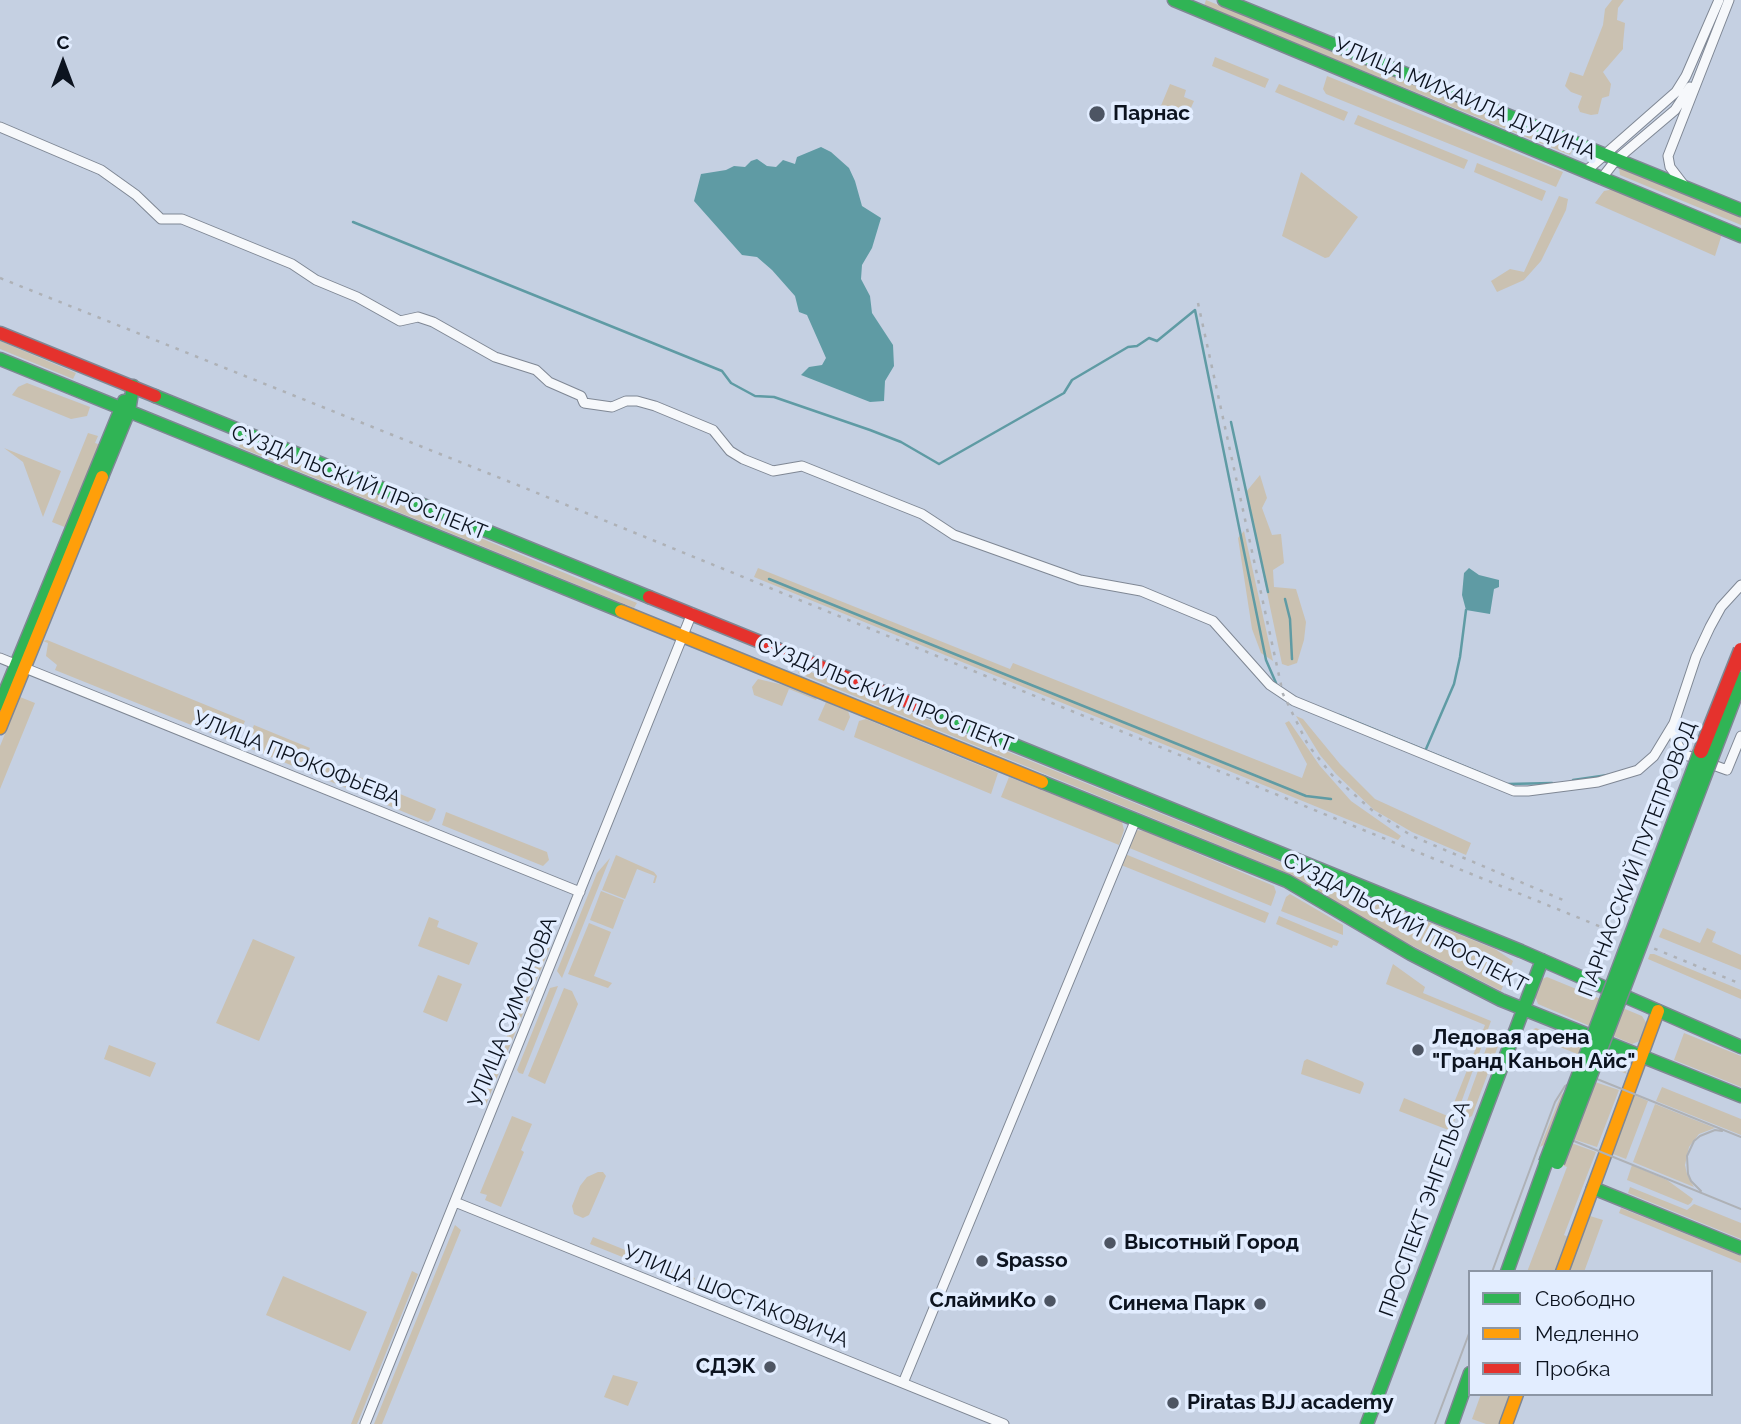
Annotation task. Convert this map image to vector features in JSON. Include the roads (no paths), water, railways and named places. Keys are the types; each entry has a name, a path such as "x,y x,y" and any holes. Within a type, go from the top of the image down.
{"main road":[{"name":"УЛИЦА МИХАИЛА ДУДИНА","path":"1174,0 1741,236"},
{"name":"УЛИЦА МИХАИЛА ДУДИНА","path":"1224,0 1741,210"},
{"name":"СУЗДАЛЬСКИЙ ПРОСПЕКТ","path":"0,333 1542,960 1741,1047"},
{"name":"СУЗДАЛЬСКИЙ ПРОСПЕКТ","path":"0,359 1287,881 1411,954 1523,1010 1741,1096"},
{"path":"0,728 20,666 134,386"},
{"name":"ПАРНАССКИЙ ПУТЕПРОВОД","path":"1550,1165 1741,649"},
{"path":"0,704 20,666"},
{"name":"ПАРНАССКИЙ ПУТЕПРОВОД","path":"1550,1165 1741,679"},
{"name":"ПРОСПЕКТ ЭНГЕЛЬСА","path":"1367,1424 1542,960"},
{"path":"1563,1270 1658,1011"},
{"path":"1508,1270 1550,1165"},
{"path":"1518,1270 1550,1165"},
{"path":"1593,1188 1741,1248"},
{"path":"1452,1424 1468,1379"},
{"path":"1461,1424 1471,1396"},
{"path":"1506,1424 1516,1396"}],"street":[{"path":"1601,178 1610,158 1676,92 1719,0"},
{"path":"1686,188 1670,167 1668,156 1729,0"},
{"path":"1585,172 1610,158 1675,110 1701,68"},
{"path":"0,127 102,170 136,195 161,219 182,219 292,264 316,280 400,321 418,317 433,322 495,357 536,370 549,382 581,396 584,403 612,407 626,401 636,401 655,406 713,430 730,451 773,471 802,467 922,514 954,535 1080,580 1141,591 1213,621 1270,685 1294,701 1514,791 1528,792 1598,782 1637,770 1654,756 1674,723 1696,657 1710,627 1721,607 1741,585"},
{"name":"УЛИЦА СИМОНОВА","path":"366,1424 692,613"},
{"name":"УЛИЦА ПРОКОФЬЕВА","path":"0,658 580,892"},
{"path":"1674,723 1675,739 1683,754 1727,769 1741,736"},
{"path":"904,1383 1136,819"},
{"name":"УЛИЦА ШОСТАКОВИЧА","path":"456,1202 1004,1424"}],"waterway":[{"path":"353,222 722,371 731,383 755,396 774,397 870,430 901,442 939,464 1064,393 1072,380 1128,347 1137,346 1149,338 1157,341 1195,310 1266,660 1276,683"},
{"path":"1231,422 1268,592"},
{"path":"769,579 1306,796 1331,799"},
{"path":"1285,599 1290,619 1292,659"},
{"path":"1426,749 1454,684 1466,610"},
{"path":"1339,715 1485,775"},
{"path":"1573,780 1608,775"},
{"path":"1508,784 1552,783"}],"tram line":[{"path":"1493,1270 1555,1102 1565,1086 1573,1081 1597,1079 1741,1137"},
{"path":"1701,1191 1688,1174 1687,1156 1694,1141 1700,1136 1715,1130 1722,1131"},
{"path":"1540,1157 1551,1142 1559,1139 1574,1141 1741,1209"},
{"path":"1435,1424 1468,1336"}],"railway":[{"path":"0,278 520,486 1741,984"},
{"path":"1198,303 1283,694 1308,745 1332,775 1373,811 1412,836 1563,900"}],"place":[{"name":"Парнас","path":"1097,114"},
{"name":"Ледовая арена \"Гранд Каньон Айс\"","path":"1418,1050"},
{"name":"Высотный Город","path":"1110,1243"},
{"name":"Spasso","path":"982,1261"},
{"name":"СлаймиКо","path":"1050,1301"},
{"name":"Синема Парк","path":"1260,1304"},
{"name":"СДЭК","path":"770,1367"},
{"name":"Piratas BJJ academy","path":"1173,1403"}]}
